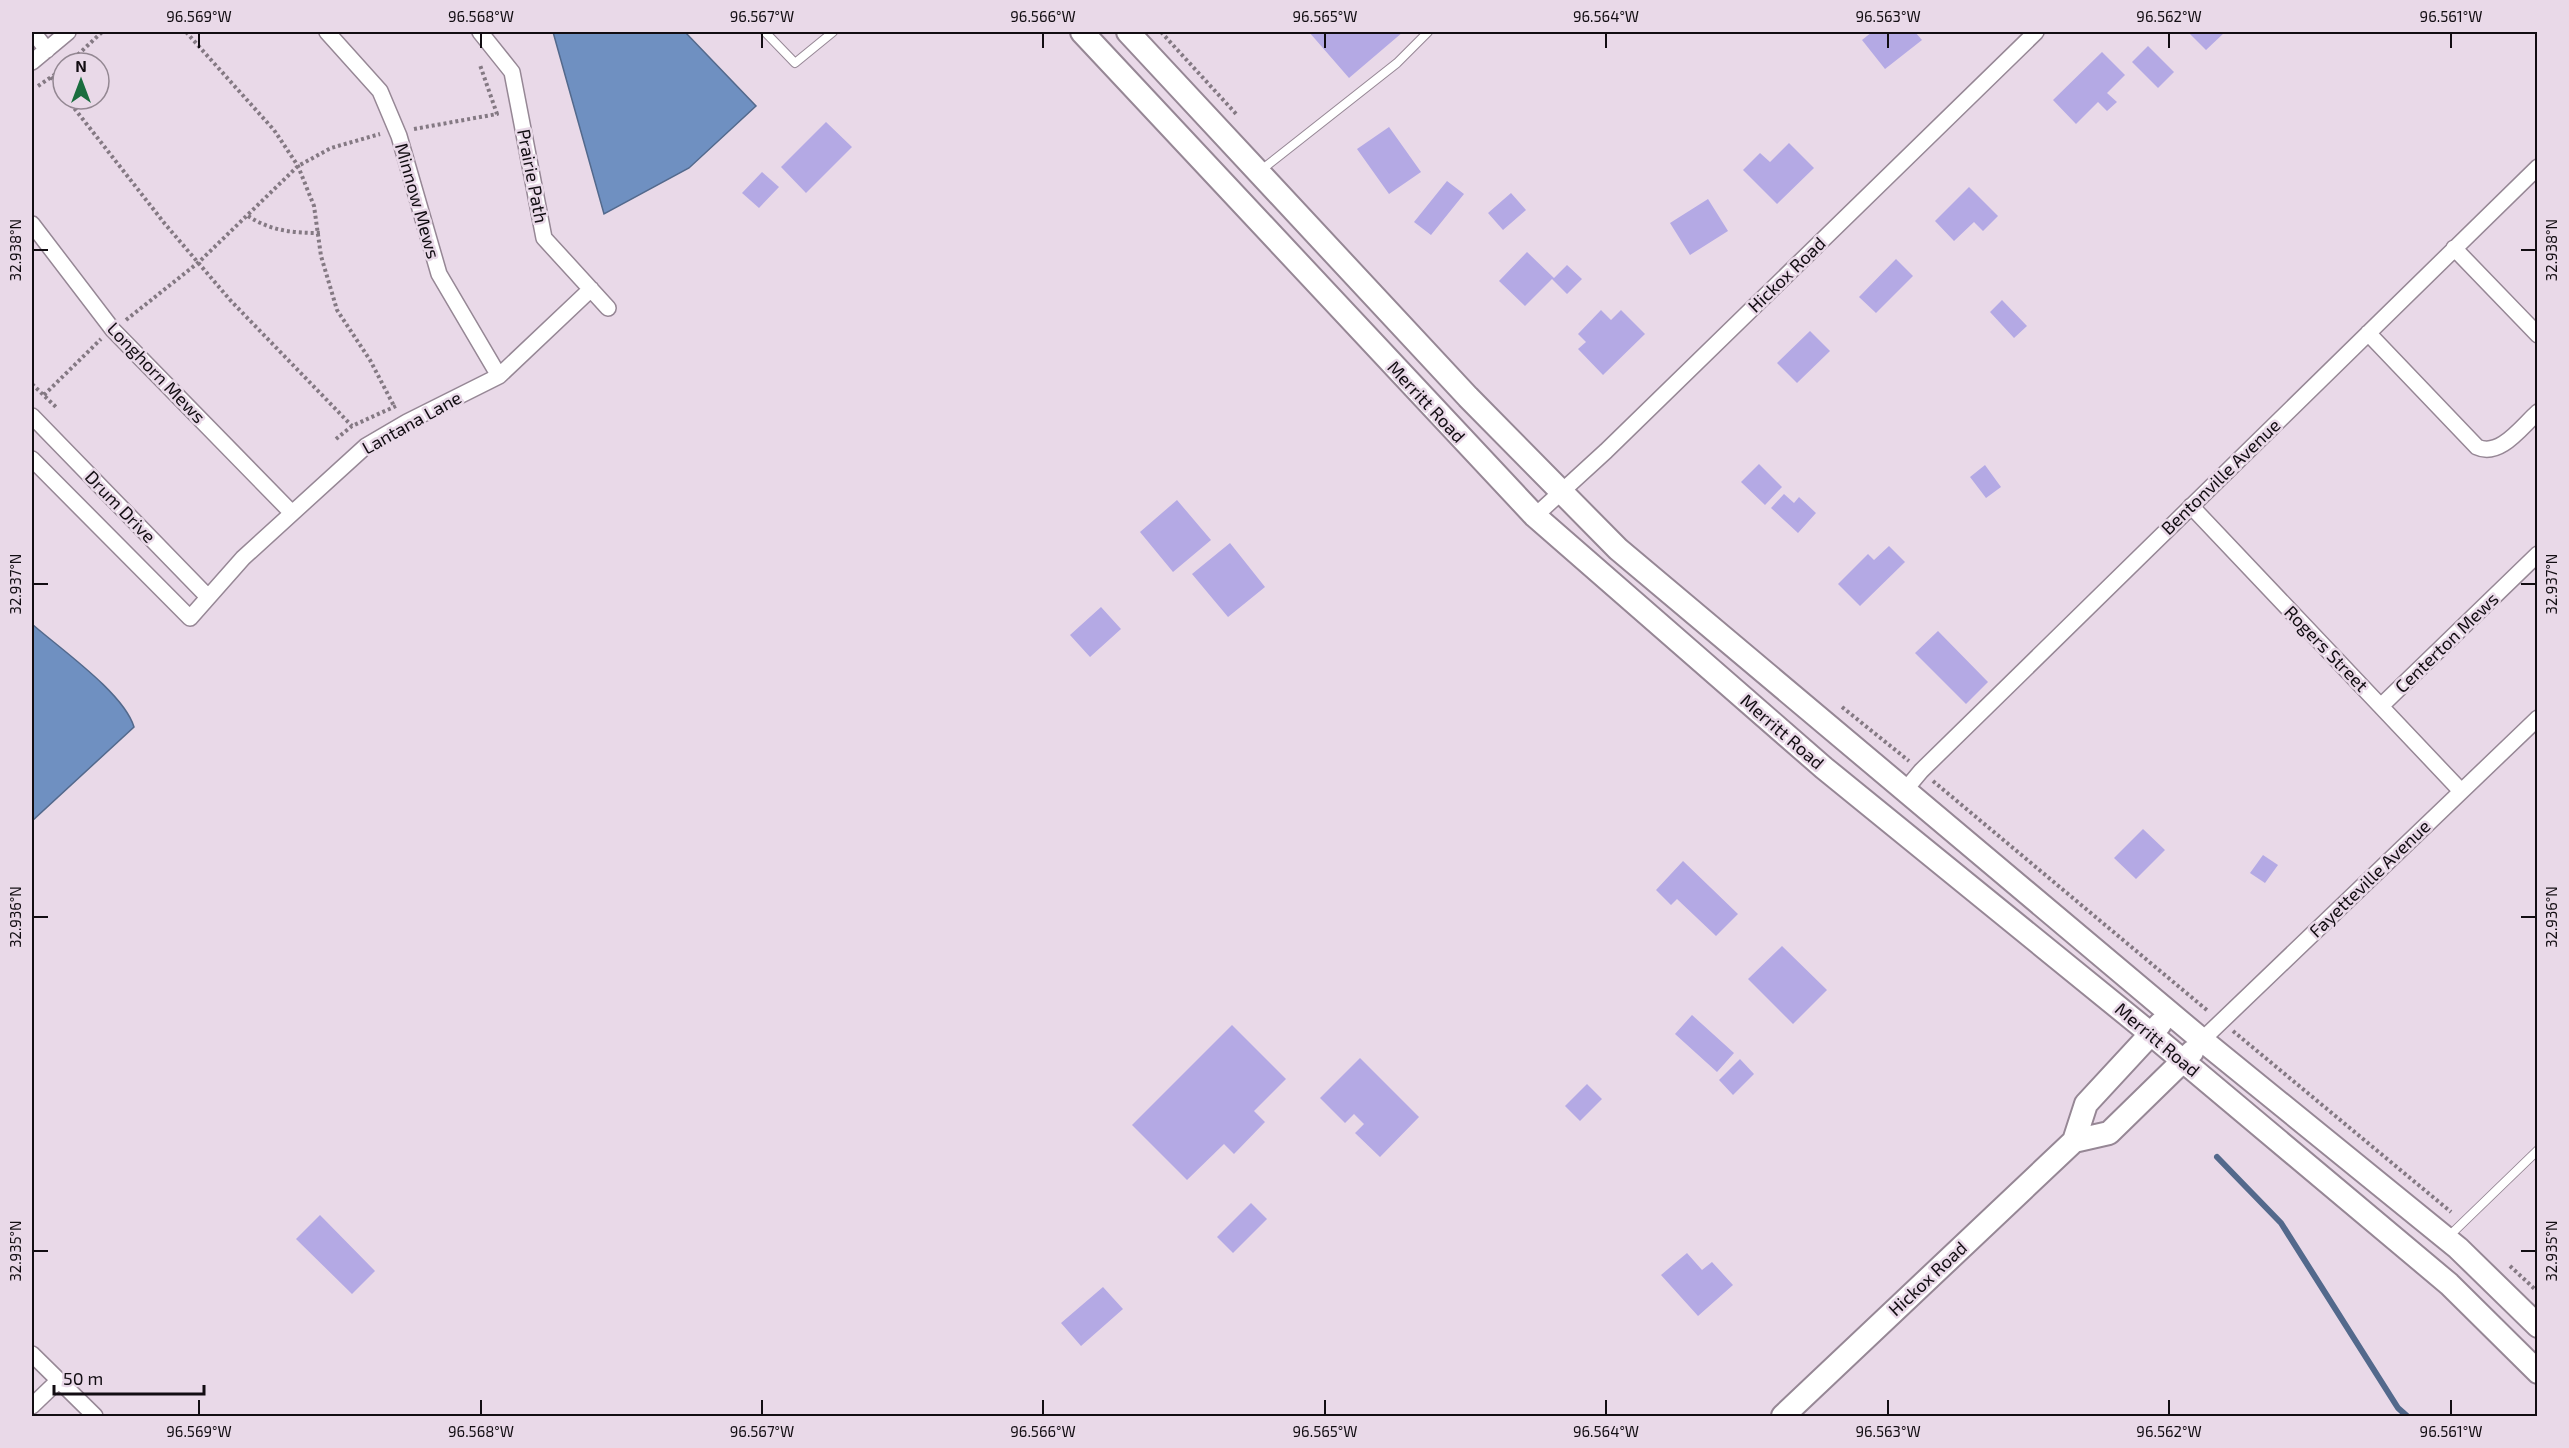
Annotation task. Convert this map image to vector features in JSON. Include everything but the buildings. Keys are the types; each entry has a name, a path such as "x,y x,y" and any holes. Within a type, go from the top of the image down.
{"street":[{"path":"33,32 47,50"},
{"path":"32,62 68,32"},
{"name":"Minnow Mews","path":"327,32 380,91 396,130 439,274 499,376"},
{"name":"Prairie Path","path":"480,32 512,72 544,237 608,308"},
{"name":"Merritt Road","path":"1082,32 1535,516 1824,768 2151,1034 2449,1284 2538,1372"},
{"name":"Merritt Road","path":"1128,32 1561,494 1618,549 2202,1040 2446,1239 2538,1326"},
{"name":"Hickox Road","path":"1535,516 1561,494 2036,32"},
{"name":"Bentonville Avenue","path":"1906,789 1921,771 2538,167"},
{"name":"Longhorn Mews","path":"32,224 113,330 291,513"},
{"path":"2454,248 2538,335"},
{"name":"Lantana Lane","path":"190,618 243,558 366,446 407,422 499,376 591,289"},
{"path":"2368,333 2477,447 2489,450 2500,447 2538,412"},
{"name":"Drum Drive","path":"32,416 208,597"},
{"name":"Drum Drive","path":"32,459 190,618"},
{"name":"Rogers Street","path":"2191,507 2462,791"},
{"name":"Centerton Mews","path":"2381,706 2538,554"},
{"name":"Fayetteville Avenue","path":"2202,1040 2538,718"},
{"path":"2171,1012 2085,1104 2074,1141 2109,1133 2183,1062 2202,1040"},
{"name":"Hickox Road","path":"1783,1416 2074,1141"},
{"path":"32,1353 95,1416"},
{"path":"32,1406 58,1380"}],"lane":[{"path":"765,32 795,63 832,32"},
{"path":"1259,172 1397,63 1428,32"},
{"path":"2446,1239 2538,1150"}],"path":[{"path":"82,51 102,32"},
{"path":"186,32 274,130 298,166 314,206 320,233 321,256 337,310 370,360 394,406"},
{"path":"1161,32 1246,124"},
{"path":"44,395 113,330 199,262 298,166 332,148 396,130 431,127 497,114 480,65"},
{"path":"39,86 51,77"},
{"path":"76,111 165,224 231,301 352,426"},
{"path":"248,216 263,225 291,234 320,233"},
{"path":"32,384 58,409"},
{"path":"336,439 352,426 404,403"},
{"path":"1839,705 2463,1222"},
{"path":"2504,1261 2538,1292"}],"water":[{"path":"553,32 685,32 756,106 689,168 604,214"},
{"path":"32,624 74,658 118,700 134,727 32,821"}],"waterway":[{"path":"2217,1157 2281,1223 2398,1408 2407,1416"}]}
